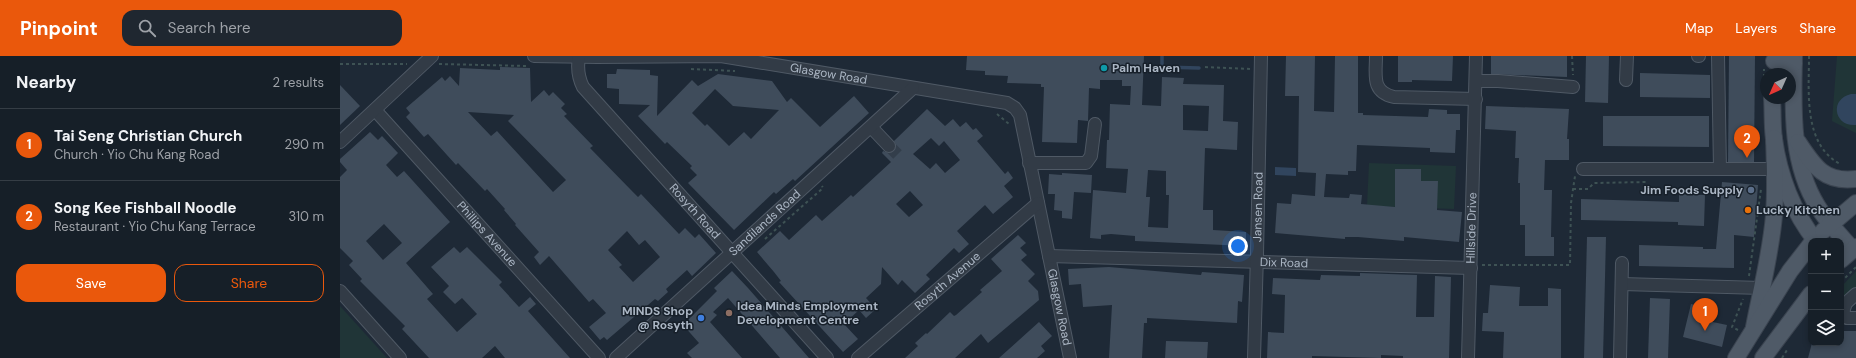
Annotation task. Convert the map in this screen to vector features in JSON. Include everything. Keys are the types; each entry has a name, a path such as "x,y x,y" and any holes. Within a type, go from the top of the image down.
{"main road":[{"path":"1774,64 1794,60 1793,86 1797,152 1804,179 1818,207 1850,252"},
{"path":"1754,327 1755,287 1774,216 1775,169 1772,104"},
{"path":"1774,138 1782,176 1792,202 1812,238"},
{"path":"1797,141 1812,162 1825,175 1835,179 1856,179"},
{"path":"1817,238 1830,224 1856,203"},
{"path":"1736,358 1790,271 1808,248"},
{"path":"1764,358 1808,298"}],"street":[{"name":"Glasgow Road","path":"531,61 579,57 721,56 1007,103 1015,108 1020,115 1049,256 1066,356"},
{"name":"Jansen Road","path":"1254,358 1261,56"},
{"path":"1376,56 1376,82 1380,92 1386,95 1394,97 1476,99"},
{"name":"Hillside Drive","path":"1468,358 1476,266 1476,56"},
{"path":"1626,80 1627,56"},
{"path":"1718,56 1720,169"},
{"name":"Rosyth Road","path":"579,57 577,66 579,79 583,87 828,358"},
{"path":"340,142 427,60"},
{"path":"1476,81 1573,86"},
{"name":"Sandilands Road","path":"616,358 913,88"},
{"name":"Phillips Avenue","path":"374,110 599,358"},
{"path":"1029,163 1086,163 1091,156 1095,124"},
{"path":"871,126 889,146"},
{"path":"1583,169 1775,169"},
{"name":"Rosyth Avenue","path":"858,358 1038,204"},
{"name":"Dix Road","path":"1049,256 1476,266"},
{"path":"1620,358 1622,264"},
{"path":"1622,284 1755,287"},
{"path":"340,291 400,358"},
{"path":"1856,294 1846,303 1842,312 1847,318 1856,318"}],"path":[{"path":"1572,56 1573,86"},
{"path":"1809,56 1809,100 1816,138 1824,152 1838,164 1844,166"},
{"path":"340,64 427,60 531,61"},
{"path":"1205,67 1252,69"},
{"path":"687,69 740,71"},
{"path":"994,113 1005,119 1013,130"},
{"path":"1476,266 1570,265 1575,172 1583,169"},
{"path":"1573,189 1588,189 1594,183 1650,182"},
{"path":"1844,279 1856,267"},
{"path":"1735,336 1738,329 1732,327 1755,287"}],"green space":[{"path":"1837,56 1856,56 1856,133 1832,121"},
{"path":"1369,163 1456,166 1454,209 1367,206"},
{"path":"1856,271 1856,290 1844,301 1844,284"},
{"path":"340,306 387,358 340,358"}],"water":[{"path":"1851,94 1856,94 1856,125 1843,122 1837,112 1839,101"},
{"path":"1275,167 1296,168 1296,176 1275,175"}],"building":[{"path":"967,56 1144,56 1142,105 1161,106 1162,77 1184,78 1183,84 1224,85 1223,121 1238,122 1237,150 1205,148 1203,210 1213,210 1213,230 1246,232 1246,246 1135,241 1135,236 1111,234 1101,235 1101,239 1090,238 1093,190 1126,193 1128,169 1106,168 1107,140 1109,140 1110,104 1130,105 1131,86 1122,86 1122,80 1100,80 1100,89 1089,88 1088,121 1078,120 1077,143 1042,142 1044,87 1041,87 1041,84 1007,83 1008,76 985,75 985,71 966,70","holes":["1183,105 1209,106 1208,131 1183,130","1148,170 1166,171 1166,195 1169,195 1168,228 1148,227 1150,197 1146,197"]},
{"path":"1286,56 1315,56 1314,111 1334,112 1335,56 1358,56 1358,113 1363,113 1363,115 1428,117 1429,109 1447,110 1447,114 1460,114 1460,130 1456,130 1455,153 1430,152 1430,148 1357,145 1356,171 1348,171 1348,175 1326,174 1324,197 1349,198 1350,194 1362,195 1361,204 1395,207 1395,169 1421,169 1421,181 1438,181 1437,210 1462,212 1459,242 1404,237 1404,241 1358,237 1345,237 1345,239 1275,233 1277,203 1291,204 1292,194 1315,196 1316,173 1298,172 1299,96 1285,96"},
{"path":"1398,56 1453,56 1452,81 1412,80 1412,82 1398,82"},
{"path":"1491,56 1567,56 1567,77 1491,74"},
{"path":"1586,56 1609,56 1608,103 1585,102"},
{"path":"1729,56 1755,56 1754,162 1728,162"},
{"path":"500,67 530,68 531,102 544,90 549,96 553,92 565,104 561,108 567,114 564,116 593,146 590,148 638,197 641,194 679,234 685,228 695,238 699,234 716,253 692,276 687,270 666,289 668,292 658,301 655,299 607,340 604,337 600,340 589,327 606,313 593,299 589,302 549,256 540,265 534,257 539,252 515,225 516,224 504,210 505,209 487,189 485,191 458,163 456,165 428,134 424,137 406,117 410,113 406,108 442,77 445,81 450,76 459,86 460,68 500,70","holes":["468,112 514,115 508,121 566,180 553,192 497,131 491,136","627,231 639,245 645,240 660,257 633,282 619,267 622,265 608,250"]},
{"path":"617,69 650,70 650,75 658,76 657,116 692,80 698,86 718,74 772,81 787,102 791,98 820,127 854,96 869,113 795,181 793,179 776,194 774,192 734,230 688,183 697,175 690,168 692,166 667,142 665,144 638,116 650,105 619,104 619,89 607,88 607,74 616,74","holes":["715,89 733,106 779,110 751,139 744,132 729,146 707,124 705,126 692,113"]},
{"path":"1640,73 1710,75 1710,98 1640,97"},
{"path":"340,85 360,106 340,125"},
{"path":"1486,106 1569,109 1567,139 1569,139 1569,160 1545,160 1544,190 1552,190 1551,237 1554,237 1554,256 1525,256 1525,225 1520,225 1520,183 1518,183 1519,158 1515,158 1516,131 1485,129"},
{"path":"927,109 945,126 953,119 960,127 966,122 973,130 976,128 983,136 977,141 1005,174 1008,171 1013,178 1004,186 1013,197 993,214 985,205 957,231 969,244 959,253 954,248 926,275 930,279 915,293 902,280 898,285 882,267 881,284 866,298 876,309 866,318 859,310 844,324 858,339 843,352 779,282 781,281 757,252 780,231 789,240 816,215 822,221 851,195 853,197 891,162 882,153 883,151 890,153 894,151 896,145 894,141","holes":["931,138 939,146 944,141 960,160 945,173 936,163 930,169 913,154","910,191 923,205 909,217 896,204"]},
{"path":"1603,116 1709,116 1709,147 1603,146"},
{"path":"370,132 378,140 382,136 398,153 386,165 397,177 404,171 450,222 406,263 433,294 427,299 457,332 477,314 462,298 455,304 443,292 449,286 431,267 454,247 460,253 467,247 502,282 499,285 519,307 530,297 536,304 528,311 570,358 505,358 495,346 482,358 429,358 402,329 405,326 360,281 362,279 349,265 353,261 340,248 340,177 347,170 340,162 340,159","holes":["384,224 402,243 383,260 366,241"]},
{"path":"1062,173 1092,175 1091,193 1074,192 1072,219 1062,218 1062,211 1054,210 1055,194 1048,194 1049,174 1062,175"},
{"path":"1722,182 1758,185 1754,237 1734,235 1734,268 1639,266 1639,245 1703,247 1703,249 1716,249"},
{"path":"1679,194 1705,195 1704,226 1678,225 1678,222 1581,220 1581,199 1679,202"},
{"path":"1018,235 1026,243 1020,248 1027,255 1021,260 1035,274 1028,281 1038,291 1039,300 988,343 981,334 955,358 905,358 918,346 915,343 926,333 927,334 950,312 954,316 956,315 982,292 980,290 1002,271 991,259"},
{"path":"1587,237 1606,237 1603,358 1584,358"},
{"path":"1109,267 1201,275 1202,272 1244,275 1242,302 1238,301 1237,323 1147,318 1147,323 1144,323 1142,358 1109,358 1112,305 1083,307 1081,284 1069,285 1068,269"},
{"path":"732,271 809,358 780,358 728,298 713,312 717,315 710,322 742,358 692,358 687,353 699,343 683,325 717,291 714,288"},
{"path":"1360,273 1417,275 1416,317 1434,317 1435,276 1451,277 1449,358 1403,358 1403,356 1381,355 1381,358 1312,356 1312,358 1267,358 1268,332 1284,333 1285,295 1272,294 1273,278 1320,280 1321,275 1360,276"},
{"path":"1490,285 1520,287 1519,306 1548,306 1548,288 1561,289 1561,358 1503,358 1504,332 1482,331 1483,313 1488,313"},
{"path":"1650,298 1670,299 1668,358 1648,358"},
{"path":"1691,304 1711,309 1708,321 1727,325 1722,347 1683,337"},
{"path":"1039,322 1052,336 1041,346 1045,351 1037,358 999,358"},
{"path":"1844,331 1856,331 1856,358 1808,358 1811,346 1844,346"},
{"path":"1166,341 1208,342 1207,358 1165,358"}],"waterway":[{"path":"1162,56 1162,67 1199,68"}],"tunnel":[{"path":"889,146 900,157"}],"place":[{"name":"Palm Haven","path":"1104,68"},
{"name":"Song Kee Fishball Noodle","path":"1747,158"},
{"name":"Jim Foods Supply","path":"1751,190"},
{"name":"Lucky Kitchen","path":"1748,210"},
{"name":"Idea Minds Employment Development Centre","path":"729,313"},
{"name":"MINDS Shop @ Rosyth","path":"701,318"},
{"name":"Tai Seng Christian Church","path":"1705,331"}]}
